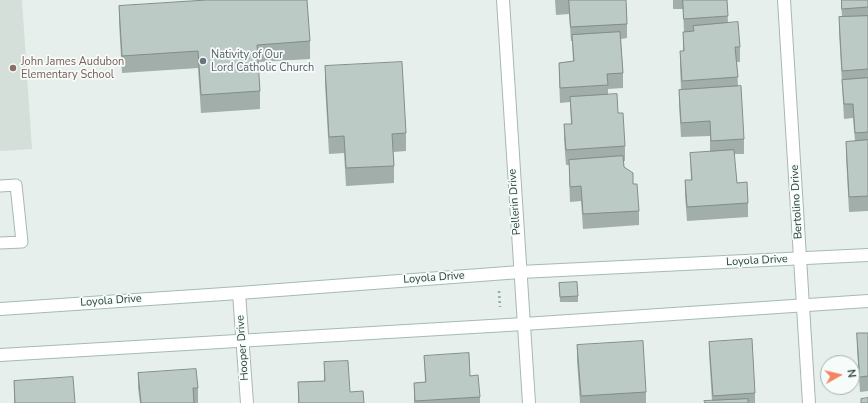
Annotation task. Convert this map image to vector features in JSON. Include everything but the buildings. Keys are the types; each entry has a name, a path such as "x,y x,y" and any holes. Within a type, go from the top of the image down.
{"main road":[{"name":"Pellerin Drive","path":"503,0 529,403"},
{"name":"Bertolino Drive","path":"784,0 809,403"},
{"name":"Loyola Drive","path":"0,309 520,272 868,255"},
{"name":"Hooper Drive","path":"240,293 247,403"},
{"path":"0,355 524,324 868,301"}],"lane":[{"path":"0,186 16,185 22,242 0,243"}],"path":[{"path":"499,284 500,308"}],"shaded area":[{"name":"John James Audubon Elementary School","path":"0,0 22,0 32,149 0,151"}],"place":[{"name":"Nativity of Our Lord Catholic Church","path":"203,61"},
{"name":"John James Audubon Elementary School","path":"13,68"}]}
